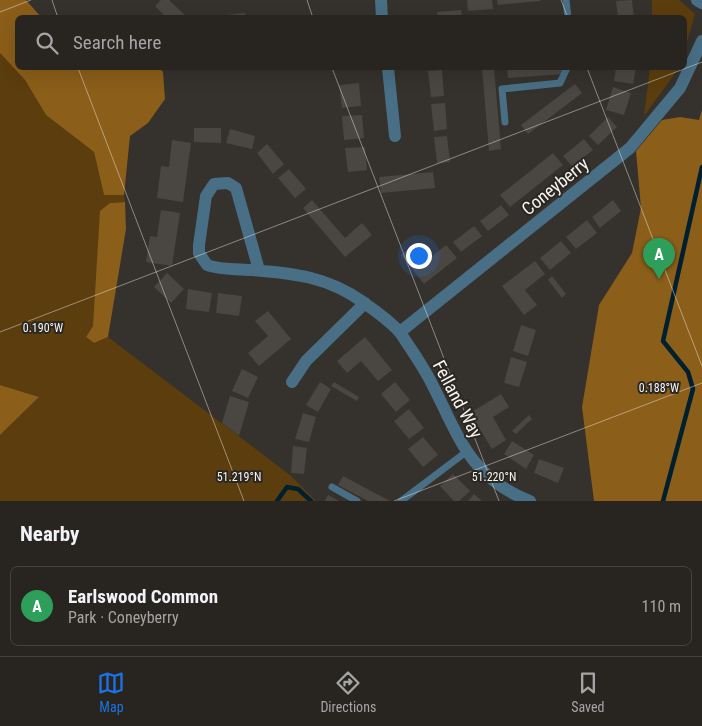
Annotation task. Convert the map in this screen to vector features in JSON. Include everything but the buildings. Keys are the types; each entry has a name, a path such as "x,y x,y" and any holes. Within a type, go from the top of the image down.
{"street":[{"path":"381,0 382,15"},
{"path":"697,0 702,3"},
{"name":"Coneyberry","path":"400,332 630,148 680,88 702,41"},
{"path":"388,70 395,136"},
{"name":"Felland Way","path":"259,270 236,188 228,183 214,184 206,196 199,245 202,259 212,267 259,270 330,282 365,303 400,332 430,380 450,425 466,452 488,476 502,487 530,501"},
{"path":"292,382 306,361 365,303"}],"lane":[{"path":"566,0 568,15"},
{"path":"506,122 502,89 560,83 566,70"},
{"path":"400,501 466,452"},
{"path":"332,487 358,501"}],"shaded area":[{"path":"0,0 26,0 39,15 15,15 15,69 0,53"},
{"path":"652,0 679,0 695,14 687,42 687,15 652,15"},
{"path":"0,53 25,80 46,115 94,152 104,195 124,195 125,202 111,203 93,326 86,337 94,343 108,337 290,475 316,501 0,501 0,435 39,397 0,385"},
{"path":"16,70 161,70 163,72 165,99 148,123 130,136 124,195 104,195 94,152 46,115 25,80"},
{"path":"650,70 678,70 644,116"},
{"path":"702,110 702,501 594,501 582,407 599,305 632,253 641,208 636,151 662,120 680,117 699,120"},
{"path":"125,202 126,229 108,337 94,343 86,337 93,326 100,211 110,203"},
{"path":"0,385 39,397 0,435"}],"waterway":[{"path":"663,501 693,389 688,372 663,341 702,167"},
{"path":"277,501 287,487 298,489 311,501"}],"place":[{"name":"Earlswood Common","path":"659,279"}]}
